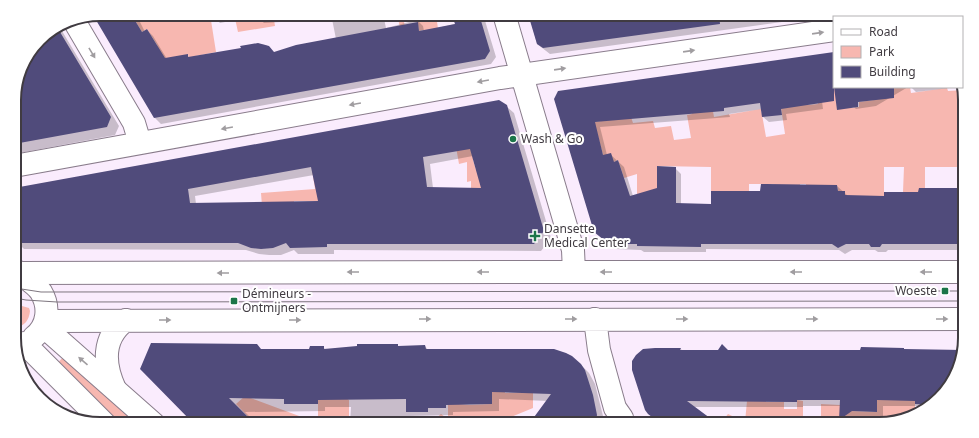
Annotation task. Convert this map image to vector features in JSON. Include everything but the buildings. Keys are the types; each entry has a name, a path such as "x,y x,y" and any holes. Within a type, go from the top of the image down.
{"street":[{"path":"506,21 573,250 574,272"},
{"path":"75,25 134,123 140,144"},
{"path":"21,165 522,75 833,30"},
{"path":"21,272 958,272"},
{"path":"21,275 41,292 46,308 44,324 39,333 31,340 21,343"},
{"path":"595,319 599,350 615,408 621,417"},
{"path":"44,324 126,320 958,319"},
{"path":"115,389 107,370 107,349 114,332 126,320"},
{"path":"44,324 146,417"},
{"path":"22,345 93,417"}],"green space":[{"path":"135,21 211,21 216,52 196,56 192,81 188,54 163,85 157,45 147,29 142,32"},
{"path":"236,21 274,21 275,26 238,32"},
{"path":"399,21 408,21 404,22 406,31 401,32"},
{"path":"417,21 437,21 438,29 424,32 423,30 419,31"},
{"path":"834,88 850,108 859,107 859,102 874,100 890,88 910,88 911,93 947,88 948,91 957,90 958,167 925,167 925,192 903,192 904,167 884,167 884,204 845,195 845,192 838,191 837,185 806,188 806,184 800,184 800,196 773,184 749,184 749,191 711,191 711,167 657,166 657,203 637,194 637,174 624,178 618,160 614,162 603,155 594,122 631,117 633,123 653,121 655,128 671,126 674,140 691,138 687,115 692,114 691,105 711,100 714,117 761,109 766,137 785,134 780,101 809,105 818,104 816,90"},
{"path":"473,144 473,160 476,170 491,178 471,199 471,181 467,182 467,162 459,164 456,147"},
{"path":"312,170 328,201 294,201 294,205 262,206 261,193 315,189"},
{"path":"21,306 29,308 30,311 26,322 21,326"},
{"path":"63,357 139,417 107,417 56,365"},
{"path":"318,378 349,400 349,417 318,417"},
{"path":"492,392 533,392 533,408 511,417 448,417 448,403 469,405 492,404"},
{"path":"766,395 766,402 784,402 784,409 797,409 797,400 803,401 803,417 745,417 747,401"},
{"path":"245,396 302,417 248,417 236,404"},
{"path":"877,400 915,400 914,409 904,413 884,417 821,417 821,404 840,405 851,411 877,412"},
{"path":"441,414 445,417 437,417"},
{"path":"728,414 734,417 726,417"}],"tram line":[{"path":"21,289 41,292 958,291"},
{"path":"21,299 57,302 958,301"}],"place":[{"name":"Wash & Go","path":"513,139"},
{"name":"Dansette Medical Center","path":"535,236"},
{"name":"Woeste","path":"945,291"},
{"name":"Démineurs - Ontmijners","path":"234,301"}]}
